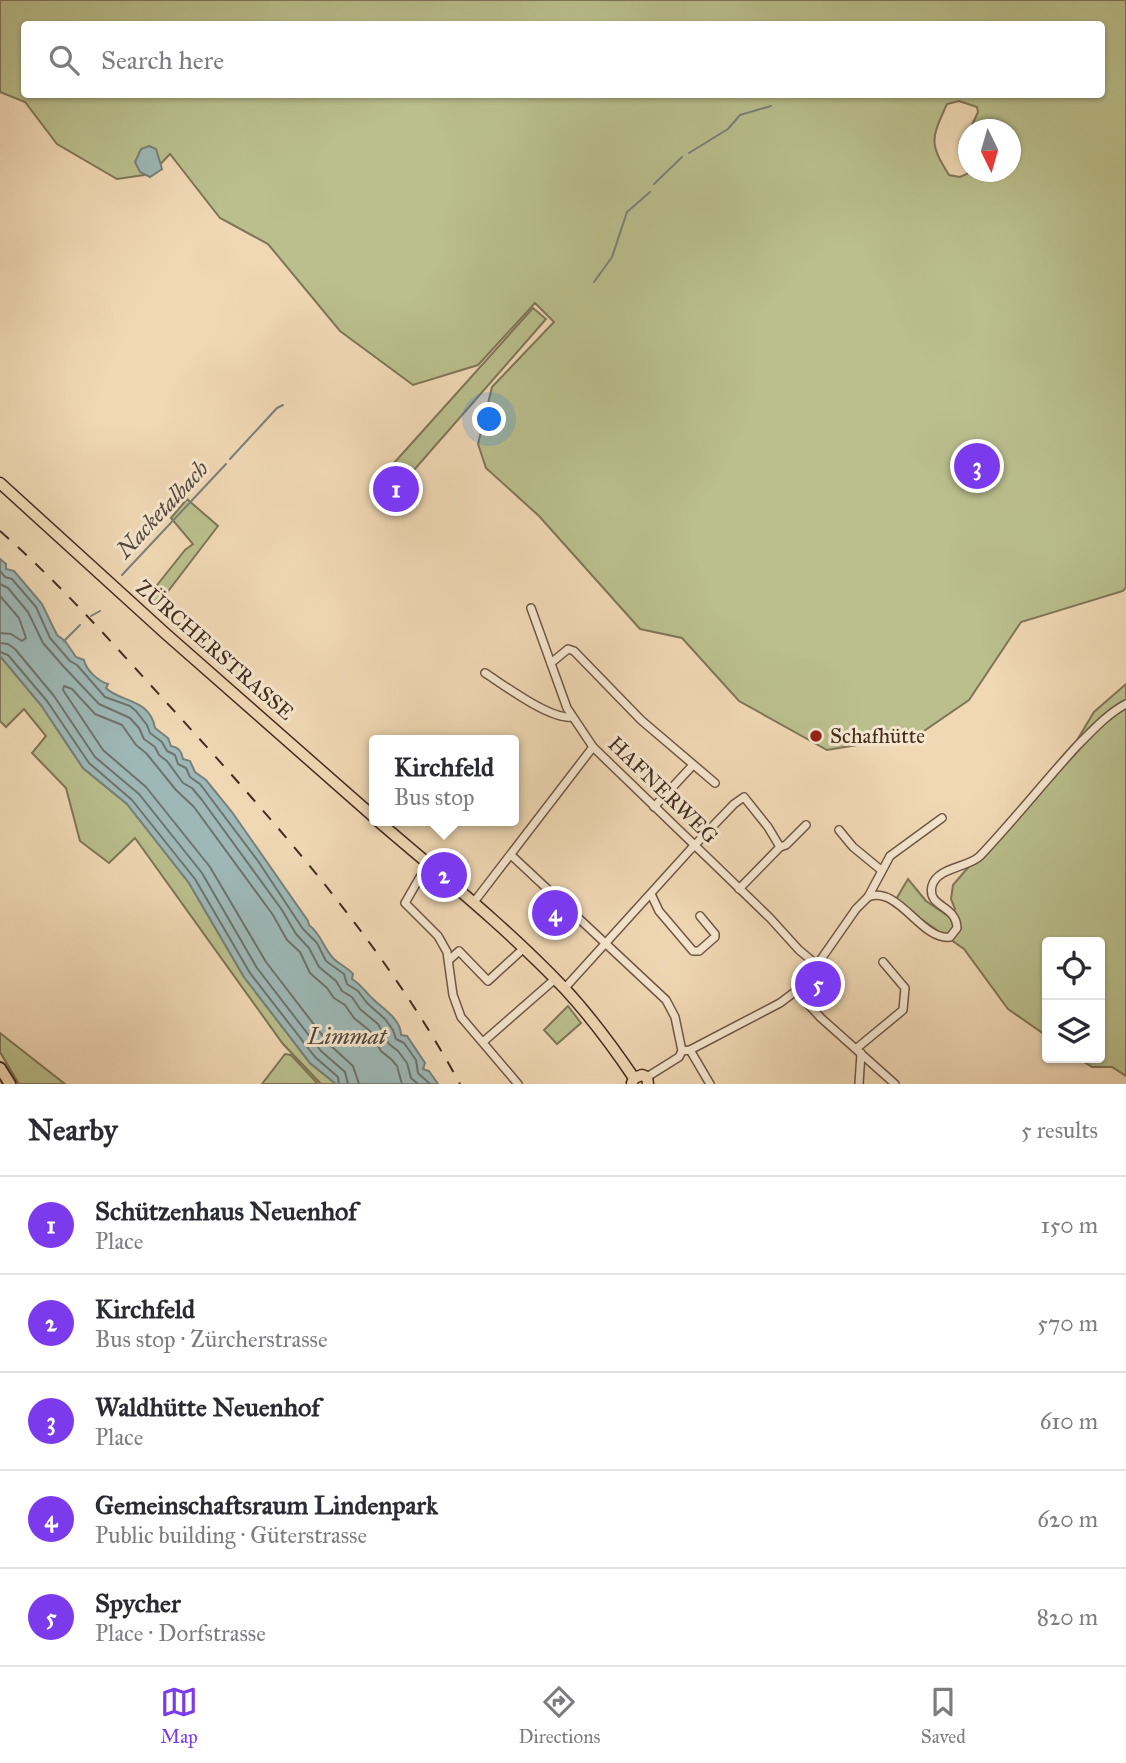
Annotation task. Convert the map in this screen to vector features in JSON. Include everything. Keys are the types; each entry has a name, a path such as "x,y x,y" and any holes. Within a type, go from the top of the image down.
{"highway":[{"path":"0,1068 9,1084"}],"main road":[{"name":"ZÜRCHERSTRASSE","path":"0,483 369,813"},
{"path":"383,826 427,868 474,902 565,989 633,1081 642,1075 647,1080"}],"street":[{"name":"HAFNERWEG","path":"531,608 572,717 593,747 817,965"},
{"path":"551,663 568,649 574,651 641,720 715,783"},
{"path":"485,673 552,713 566,718 572,717"},
{"path":"868,897 882,896 890,899 936,934 944,938 950,937 957,928 957,919 939,904 932,894 933,882 939,874 974,862 1081,743 1116,709 1126,704"},
{"path":"474,902 593,747"},
{"path":"653,807 693,765"},
{"path":"565,989 734,804 744,797 780,847"},
{"path":"647,1080 686,1051 780,1003 796,991 856,909 868,897 890,856 942,818"},
{"path":"738,889 806,825"},
{"path":"839,830 851,845 881,870"},
{"path":"511,855 666,1000 675,1017 686,1051 710,1084"},
{"path":"427,868 405,902 442,943 449,960 456,1006 469,1028 518,1084"},
{"path":"651,894 659,911 694,951 699,951 715,937 701,916"},
{"path":"449,960 459,951 488,981 524,948"},
{"path":"859,1084 859,1051 898,1016 905,1003 905,988 883,962"},
{"path":"483,1042 555,979"},
{"path":"796,991 821,1018 895,1084"}],"green space":[{"path":"0,0 1126,0 1126,587 1123,591 1021,622 969,700 918,735 827,750 739,701 682,638 640,629 539,516 486,468 478,444 492,387 554,322 535,303 478,365 413,385 340,331 268,244 220,218 170,154 151,174 117,179 57,144 25,102 0,92"},
{"path":"533,308 546,319 400,486 385,473"},
{"path":"187,499 218,526 156,607 146,599 185,550 193,544 171,518"},
{"path":"0,656 41,705 83,768 127,804 189,883 244,977 310,1063 336,1084 321,1084 283,1044 135,838 109,863 80,841 66,788 32,753 46,736 24,709 6,727 0,721"},
{"path":"1126,684 1126,1076 1112,1067 1092,1067 1086,1063 1105,1063 1105,937 1042,937 1042,1033 1008,1009 964,949 895,901 908,879 926,901 950,917 955,909 951,899 953,885 1059,770 1094,712"},
{"path":"568,1006 581,1023 557,1044 544,1030"},
{"path":"0,1033 65,1084 19,1084 0,1052"},
{"path":"285,1054 291,1055 318,1084 262,1084"}],"water":[{"path":"149,146 156,149 162,169 150,177 140,172 135,162 141,149"},
{"name":"Limmat","path":"0,559 6,564 6,569 14,571 42,604 57,635 65,641 76,657 84,660 90,671 108,684 106,688 112,693 147,711 155,728 168,738 171,746 178,749 183,759 190,761 195,772 206,780 232,812 330,955 351,972 352,979 395,1019 401,1035 407,1036 425,1063 423,1069 429,1071 438,1084 336,1084 310,1063 244,977 189,883 127,804 83,768 41,705 0,656"}],"waterway":[{"path":"689,153 728,129 740,115 771,106"},
{"path":"654,184 682,157"},
{"path":"594,282 612,257 627,212 650,192"},
{"name":"Nacketalbach","path":"230,459 277,408 283,405"},
{"name":"Nacketalbach","path":"122,575 226,464"},
{"name":"Nacketalbach","path":"91,616 100,611"},
{"name":"Nacketalbach","path":"64,641 80,625"}],"railway":[{"path":"0,531 91,620 293,846 399,984 460,1084"}],"place":[{"name":"Waldhütte Neuenhof","path":"977,466"},
{"name":"Schützenhaus Neuenhof","path":"396,489"},
{"name":"Schafhütte","path":"816,736"},
{"name":"Kirchfeld","path":"444,875"},
{"name":"Gemeinschaftsraum Lindenpark","path":"555,913"},
{"name":"Spycher","path":"818,984"}]}
